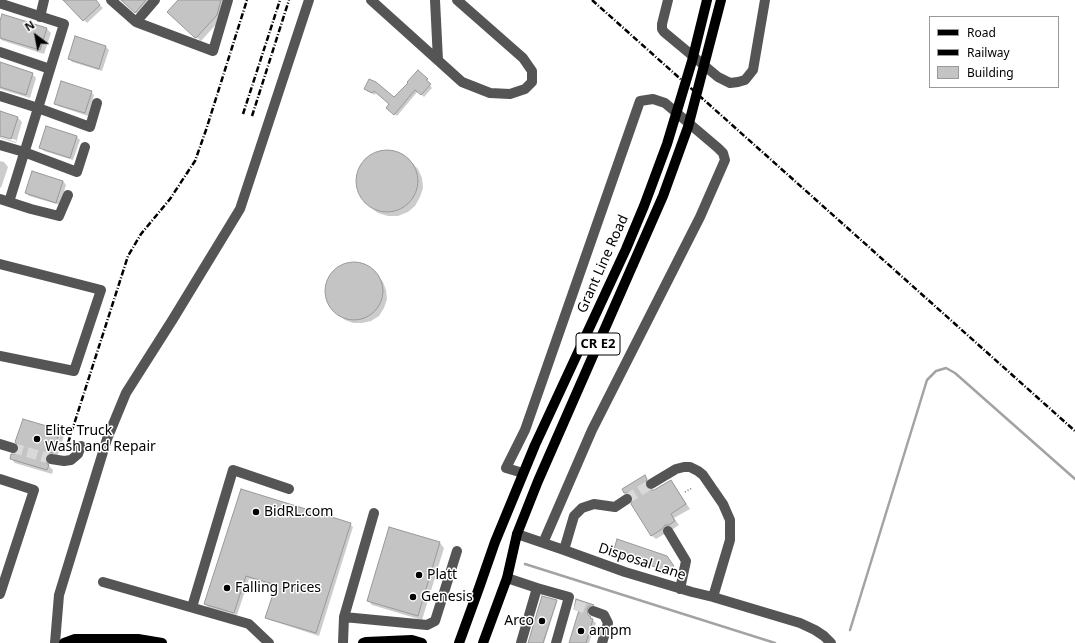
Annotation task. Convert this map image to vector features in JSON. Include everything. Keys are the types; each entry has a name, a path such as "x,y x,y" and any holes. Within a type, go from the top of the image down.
{"main road":[{"name":"Grant Line Road","path":"459,643 495,542 523,473 644,206 667,144 692,61 707,0"},
{"name":"Grant Line Road","path":"483,643 506,578 517,534 538,481 663,196 688,126 721,0"},
{"path":"64,643 75,639 138,639 162,643"},
{"path":"363,643 412,640 422,643"}],"street":[{"path":"40,17 44,0"},
{"path":"111,0 136,22 213,51 228,0"},
{"path":"136,22 155,0"},
{"path":"55,643 60,595 107,440 126,393 240,209 309,0"},
{"path":"370,0 462,82 490,93 510,94 525,89 532,82 532,71 523,58 457,0"},
{"path":"435,0 438,60"},
{"path":"668,0 662,24 664,32 718,77 730,82 738,82 745,80 753,70 765,0"},
{"path":"2,4 64,24 24,152 4,200 31,210 59,216 68,195"},
{"path":"0,52 50,69"},
{"path":"0,96 90,127 97,103"},
{"path":"523,473 506,468 525,430 640,101 653,99 665,103 718,148 723,153 724,160 700,217 592,430 543,543"},
{"path":"0,145 24,152 77,172 85,147"},
{"path":"0,264 101,290 74,371 0,356"},
{"path":"0,444 14,448"},
{"path":"51,459 64,461 71,460 78,454 81,446"},
{"path":"651,484 676,469 684,466 690,467 703,475 723,504 730,520 730,540 713,597"},
{"path":"192,607 233,470 289,489"},
{"path":"0,479 34,490 0,594"},
{"path":"564,550 574,516 582,508 594,504 615,507 627,499"},
{"path":"343,643 344,617 374,513"},
{"path":"668,531 686,561 680,589"},
{"name":"Disposal Lane","path":"517,534 625,572 680,589 713,597 808,627 824,636 831,643"},
{"path":"344,617 427,626 435,621 457,551"},
{"path":"506,578 569,597 571,604 556,643"},
{"path":"103,582 249,624 269,643"},
{"path":"521,643 537,588"},
{"path":"593,611 604,616 608,623 602,643"}],"path":[{"path":"685,492 692,488"}],"building":[{"path":"63,0 96,0 100,5 83,21"},
{"path":"121,0 146,0 135,13"},
{"path":"178,0 221,0 217,15 196,38 167,12"},
{"path":"2,14 47,28 40,50 0,38 0,21"},
{"path":"75,36 106,46 99,69 68,59"},
{"path":"0,62 33,73 26,95 0,87"},
{"path":"418,70 428,79 426,80 431,84 421,95 415,90 394,115 386,108 389,104 374,91 372,93 364,89 369,79 376,82 394,97"},
{"path":"61,81 92,91 85,113 54,104"},
{"path":"0,111 18,117 11,139 0,136"},
{"path":"46,126 77,136 70,158 39,148"},
{"path":"387,150 399,152 409,159 416,169 418,181 416,193 409,203 399,210 387,212 375,210 365,203 358,193 356,181 358,169 365,159 375,152"},
{"path":"32,171 63,181 56,203 25,193"},
{"path":"354,262 365,264 378,275 381,280 383,291 381,302 370,315 365,318 354,320 343,318 330,307 327,302 325,291 327,280 338,267 343,264"},
{"name":"Elite Truck Wash and Repair","path":"23,419 60,430 53,453 48,453 45,458 45,462 49,465 47,470 10,459 11,454 15,454 19,450 19,446 15,442"},
{"path":"645,475 647,479 645,487 651,490 654,490 671,480 686,504 671,514 675,521 669,525 665,525 662,529 651,536 631,504 633,496 630,493 624,493 622,489"},
{"path":"241,489 351,523 316,633 265,618 276,585 246,576 234,613 204,604"},
{"path":"389,527 440,542 418,616 367,601"},
{"path":"617,539 667,556 674,566 662,574 658,568 613,553"},
{"name":"Arco","path":"542,596 557,600 543,643 528,643"},
{"name":"ampm","path":"576,599 594,605 589,606 587,609 588,615 593,619 586,643 569,643 579,610 574,609"}],"waterway":[{"path":"850,630 927,380 936,371 946,368 955,373 1075,479"},
{"path":"525,564 775,643"}],"tunnel":[{"path":"13,448 51,459"},
{"path":"627,499 651,484"},
{"path":"575,605 593,611"}],"railway":[{"path":"68,443 128,256 141,234 170,199 195,161 247,0"},
{"path":"243,114 280,0"},
{"path":"252,116 289,0"},
{"path":"592,0 1075,431"}],"place":[{"name":"Elite Truck Wash and Repair","path":"37,439"},
{"name":"BidRL.com","path":"256,512"},
{"name":"Platt","path":"419,575"},
{"name":"Falling Prices","path":"227,588"},
{"name":"Genesis","path":"413,597"},
{"name":"Arco","path":"542,621"},
{"name":"ampm","path":"581,631"}]}
